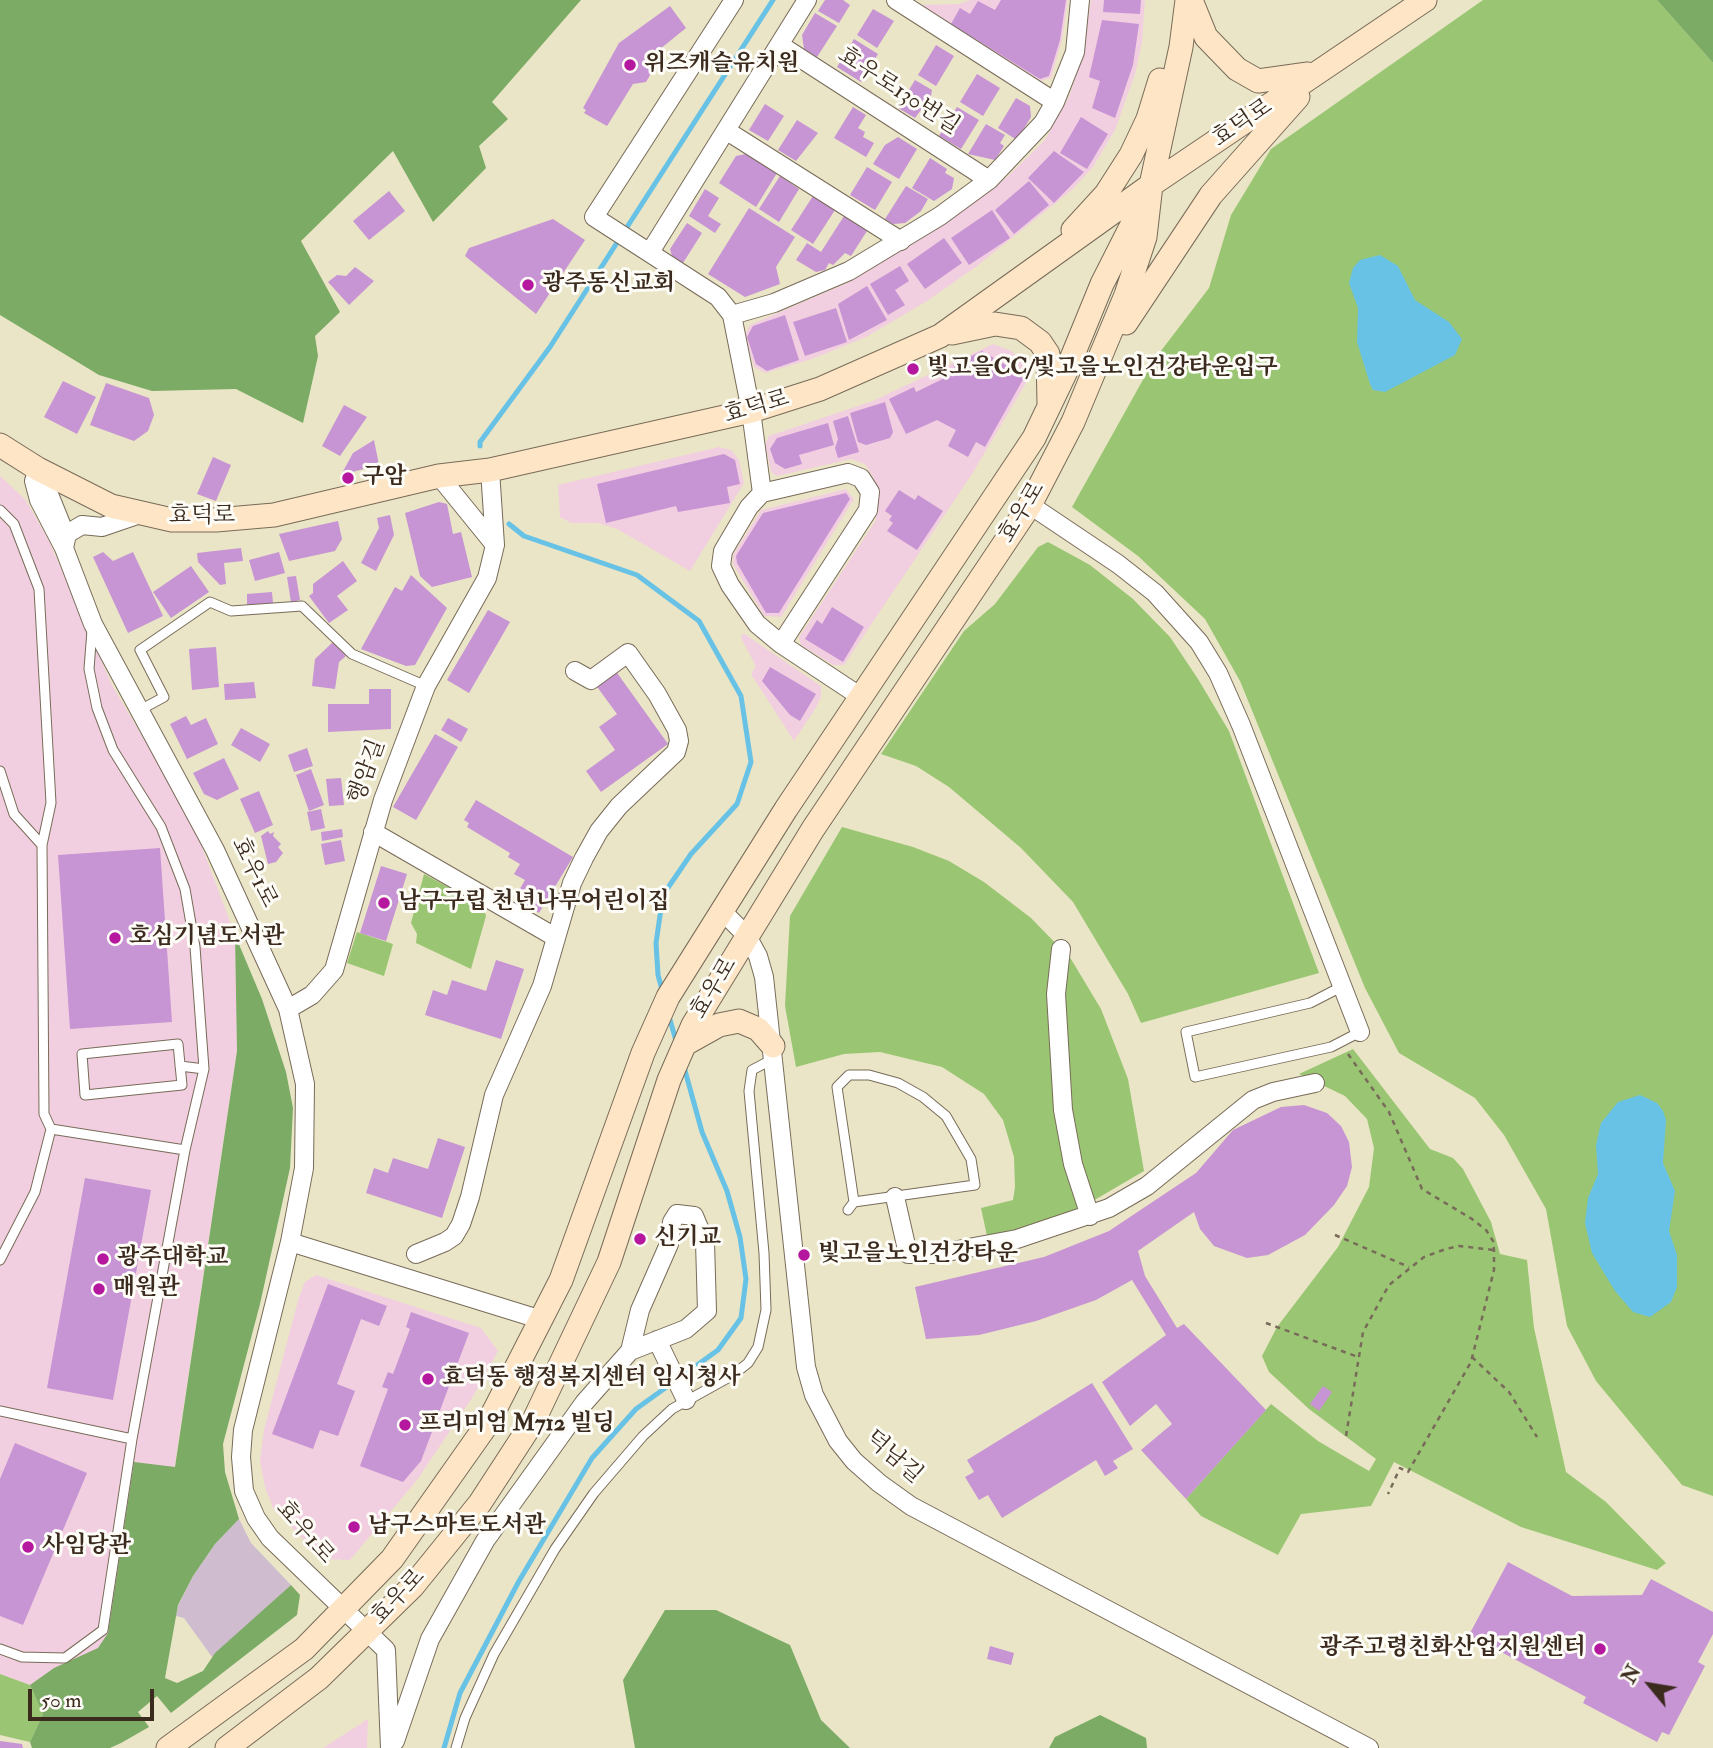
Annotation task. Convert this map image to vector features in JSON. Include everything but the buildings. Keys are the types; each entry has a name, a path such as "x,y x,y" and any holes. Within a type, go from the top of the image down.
{"main road":[{"path":"1187,0 1215,50 1237,69 1258,81 1321,71"},
{"path":"1014,283 1075,229 1106,194 1131,155 1148,119 1187,0"},
{"name":"효우로","path":"227,1748 319,1678 366,1633 446,1547 480,1503 534,1420 609,1262 685,1044 713,990 884,720 1030,505 1099,363 1145,237 1151,185 1181,47 1187,0"},
{"name":"효덕로","path":"0,445 38,469 111,506 172,520 205,520 274,515 439,476 489,470 751,411 820,389 940,336 1151,185 1424,0"},
{"path":"1099,363 1211,195 1321,71"},
{"name":"효우로","path":"168,1748 304,1649 392,1559 455,1473 494,1411 542,1320 578,1237 629,1090 668,997 691,956 861,697 1017,466 1049,407 1102,284 1151,185"},
{"path":"940,336 995,324 1021,328 1041,342 1048,354 1049,407"},
{"path":"685,1044 719,1025 739,1021 758,1029 774,1052"}],"street":[{"path":"734,0 594,217 718,297 732,315 751,411 762,493"},
{"path":"644,249 727,131 807,0"},
{"path":"896,0 1055,102"},
{"path":"732,315 774,303 849,271 901,241 989,180 1030,139 1055,102 1074,52 1080,0"},
{"name":"효우로130번길","path":"780,46 989,180"},
{"path":"727,131 901,241"},
{"name":"효우1로","path":"38,469 34,481 39,500 64,548 93,624 215,850 288,1009 301,1058 307,1129 304,1168 290,1242 243,1430 241,1457 244,1491 256,1518 270,1538 386,1650 391,1748"},
{"name":"행암길","path":"288,1009 312,995 334,970 373,832 426,686 481,591 495,545 489,470"},
{"path":"781,644 867,510 870,492 861,478 848,474 762,493 749,507 723,551 721,566 757,624 781,644 861,697"},
{"path":"439,476 495,545"},
{"path":"1030,505 1136,576 1199,642 1218,673 1241,724 1360,1032"},
{"path":"64,548 67,534 82,525 102,527 140,514"},
{"path":"416,1254 454,1236 461,1224 494,1095 504,1068 528,1023 572,883 599,831 645,779 670,762 679,741 677,730 657,694 628,653 591,681 575,671"},
{"path":"373,832 555,937"},
{"name":"덕남길","path":"722,911 747,936 758,956 764,977 806,1367 824,1416 854,1461 911,1506 1369,1748"},
{"path":"1061,949 1056,994 1063,1110 1073,1164 1090,1216"},
{"path":"895,1196 908,1254 936,1254 1017,1239 1090,1216 1147,1186 1253,1100 1273,1092 1315,1083"},
{"path":"391,1748 430,1639 485,1541 584,1403 630,1351 686,1329 707,1311 705,1242 694,1216 677,1214 672,1222 668,1244 640,1310 630,1351"},
{"path":"290,1242 542,1320"},
{"path":"657,1340 684,1395"}],"lane":[{"path":"0,510 14,524 39,589 51,803 42,845 44,1114 51,1129 34,1192 0,1259"},
{"path":"140,710 164,697 140,650 210,602 231,611 302,606 352,654 426,686"},
{"path":"0,1649 22,1657 65,1658 103,1630 132,1439 185,1150 204,1069 195,947 185,889 161,827 113,750 97,708 89,669 93,624"},
{"path":"0,771 14,814 42,845"},
{"path":"1343,986 1310,1003 1186,1032 1195,1077 1331,1047 1360,1032"},
{"path":"178,1044 180,1066 182,1085 85,1095 82,1054 178,1044"},
{"path":"456,1748 465,1718 494,1654 555,1549 594,1493 635,1445 684,1395 726,1380 748,1363 764,1329 764,1253 749,1091 754,1068 774,1052"},
{"path":"180,1066 204,1069"},
{"path":"849,1075 869,1075 923,1097 946,1116 971,1159 975,1185 895,1196 851,1206 837,1087 849,1075"},
{"path":"51,1129 185,1150"},
{"path":"0,1412 132,1439"}],"path":[{"path":"1342,1042 1358,1070 1389,1112 1422,1189 1486,1230 1493,1241 1494,1250 1494,1270 1472,1357 1408,1472 1400,1468 1388,1494"},
{"path":"1335,1235 1409,1267"},
{"path":"1346,1436 1363,1332 1389,1285 1424,1257 1446,1249 1459,1246 1494,1250"},
{"path":"1266,1323 1358,1357"},
{"path":"1472,1357 1509,1392 1537,1437"}],"shaded area":[{"path":"970,0 1068,0 1062,40 1051,78 1040,81 918,5 959,4"},
{"path":"1091,0 1145,0 1142,42 1135,74 1115,130 1093,167 1073,189 977,266 927,301 866,337 812,359 765,373 754,367 745,334 750,325 849,282 935,229 1006,178 1045,140 1069,97 1082,57"},
{"path":"993,344 1011,351 1024,364 1028,373 1026,383 972,474 844,665 833,665 801,645 799,637 876,520 874,479 865,464 851,459 777,476 771,472 765,444 769,436 873,401"},
{"path":"719,447 731,450 739,460 744,483 690,571 617,529 598,523 571,523 560,517 558,485"},
{"name":"광주대학교","path":"0,476 25,499 48,539 112,685 193,823 235,935 237,1051 173,1477 140,1643 81,1695 30,1685 0,1674"},
{"path":"846,489 854,499 781,617 764,616 733,564 733,555 761,510"},
{"path":"743,633 821,686 821,697 794,741 751,674 756,666 741,638"},
{"path":"316,1275 481,1328 498,1351 472,1398 417,1480 350,1560 323,1559 274,1510 265,1487 260,1461 264,1430 299,1297 305,1282"},
{"path":"239,1519 251,1543 291,1585 212,1657 184,1618 176,1616 193,1576 215,1544"},
{"path":"368,1719 367,1748 323,1748"}],"green space":[{"path":"0,0 581,0 492,102 508,119 479,146 486,168 433,222 393,151 301,241 340,312 315,336 318,356 303,423 236,389 152,391 99,375 0,315"},
{"path":"1483,0 1657,0 1713,63 1713,1496 1682,1485 1596,1381 1567,1326 1546,1209 1504,1135 1475,1098 1399,1053 1365,988 1240,681 1205,619 1138,556 1072,507 1154,360 1209,288 1231,215 1271,149"},
{"path":"1657,0 1713,0 1713,63"},
{"path":"1048,542 1090,565 1133,599 1170,637 1198,679 1229,731 1319,973 1141,1023 1128,994 1073,902 1021,848 949,787 916,766 881,754 964,631 995,604 1038,547"},
{"path":"842,827 913,847 949,861 984,882 1031,918 1071,959 1101,1009 1128,1079 1144,1171 1086,1205 1032,1226 987,1236 981,1208 1013,1200 1015,1187 1014,1157 1003,1120 984,1094 942,1067 880,1052 844,1054 796,1067 785,1006 790,916"},
{"path":"424,874 483,906 486,916 471,969 416,943 417,934 411,923"},
{"path":"357,932 393,944 384,976 347,963"},
{"path":"235,935 262,999 286,1072 293,1108 290,1168 260,1304 223,1444 225,1472 239,1519 215,1544 193,1576 178,1605 165,1678 177,1683 203,1671 215,1653 291,1585 300,1595 297,1615 171,1713 157,1696 138,1712 149,1727 121,1743 110,1748 32,1748 30,1742 43,1714 30,1685 54,1668 98,1648 108,1633 134,1462 175,1467 237,1051"},
{"path":"1353,1049 1430,1149 1453,1158 1463,1169 1491,1222 1500,1254 1527,1260 1534,1328 1566,1472 1606,1502 1666,1563 1657,1570 1521,1527 1394,1462 1371,1506 1301,1514 1278,1555 1201,1516 1186,1499 1271,1404 1318,1441 1369,1471 1376,1459 1309,1409 1269,1372 1262,1356 1277,1327 1338,1247 1369,1187 1374,1148 1367,1119 1345,1096 1299,1074"},
{"path":"665,1610 716,1610 790,1645 821,1720 850,1748 635,1748 623,1680"},
{"path":"0,1674 30,1685 43,1714 30,1742 0,1735"},
{"path":"1100,1715 1146,1738 1147,1748 1049,1748 1055,1737"}],"water":[{"path":"1380,255 1398,266 1415,300 1449,322 1462,339 1455,355 1385,392 1373,390 1370,384 1357,342 1358,308 1349,283 1353,268 1360,260"},
{"path":"1640,1095 1657,1103 1663,1111 1666,1120 1663,1163 1675,1191 1669,1231 1677,1255 1677,1287 1671,1302 1650,1317 1633,1312 1615,1291 1592,1253 1585,1223 1588,1198 1598,1174 1596,1145 1601,1123 1618,1102"}],"waterway":[{"path":"480,446 480,442 550,347 773,0"},
{"path":"509,524 524,536 637,575 699,621 741,696 751,762 737,804 691,854 663,895 656,943 658,975 663,993"},
{"path":"668,1013 677,1044"},
{"path":"444,1748 460,1693 519,1581 592,1458 636,1409 718,1350 741,1318 746,1279 740,1237 727,1191 702,1132 684,1067"}],"place":[{"name":"위즈캐슬유치원","path":"630,65"},
{"name":"광주동신교회","path":"528,285"},
{"name":"빛고을CC/빛고을노인건강타운입구","path":"913,369"},
{"name":"구암","path":"348,478"},
{"name":"남구구립 천년나무어린이집","path":"384,903"},
{"name":"호심기념도서관","path":"115,938"},
{"name":"신기교","path":"640,1239"},
{"name":"빛고을노인건강타운","path":"804,1255"},
{"name":"광주대학교","path":"103,1259"},
{"name":"매원관","path":"99,1289"},
{"name":"효덕동 행정복지센터 임시청사","path":"428,1379"},
{"name":"프리미엄 M712 빌딩","path":"405,1425"},
{"name":"남구스마트도서관","path":"354,1527"},
{"name":"사임당관","path":"28,1547"},
{"name":"광주고령친화산업지원센터","path":"1600,1649"}]}
